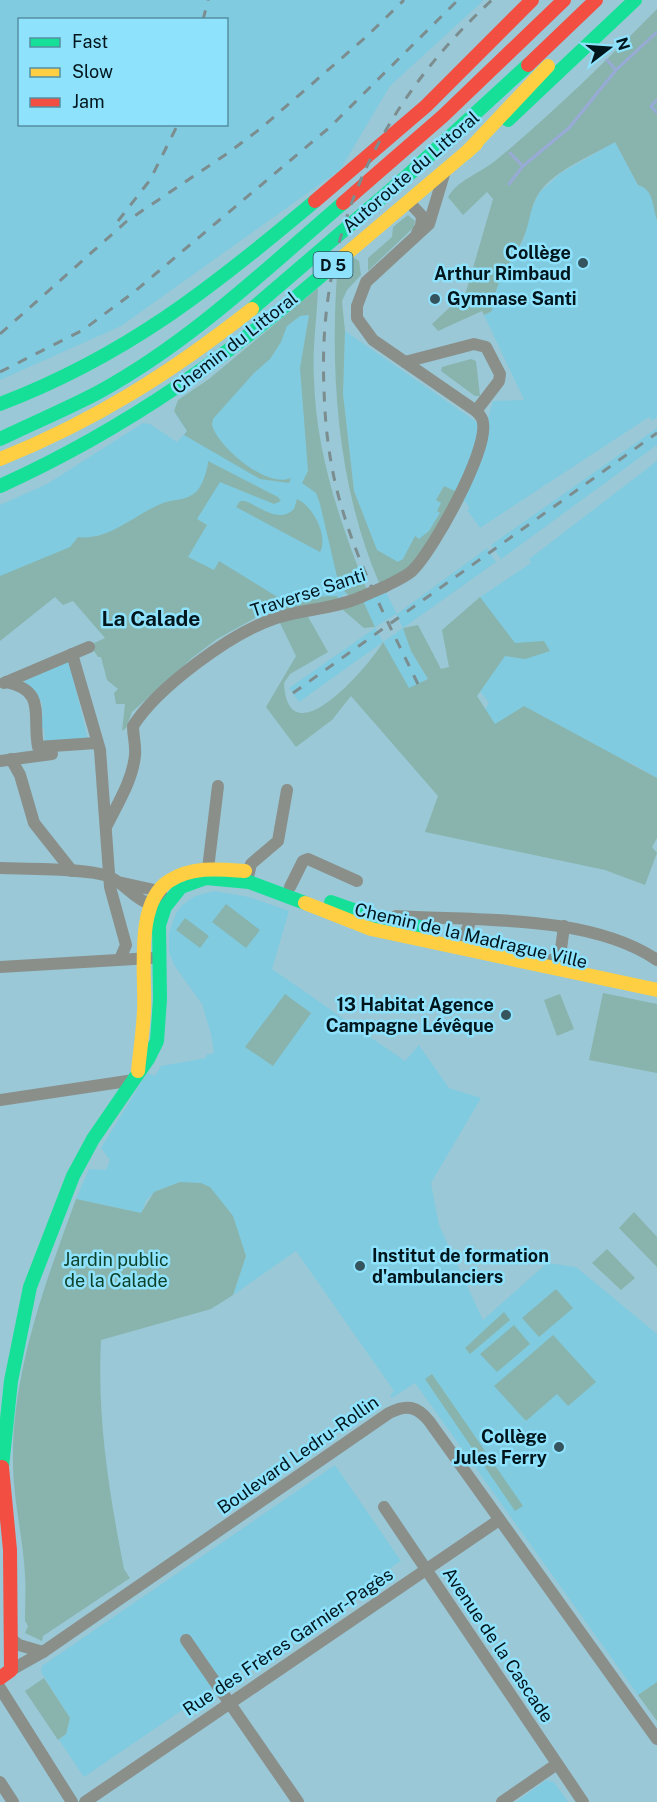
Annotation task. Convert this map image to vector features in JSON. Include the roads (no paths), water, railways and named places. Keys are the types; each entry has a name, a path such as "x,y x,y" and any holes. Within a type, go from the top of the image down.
{"main road":[{"path":"0,404 42,387 114,351 175,313 222,279 426,106 532,0"},
{"name":"Autoroute du Littoral","path":"0,439 99,393 164,351 228,303 443,116 564,0"},
{"name":"Autoroute du Littoral","path":"0,459 82,423 143,390 184,363 237,323 440,148 596,0"},
{"path":"466,153 613,0"},
{"name":"Chemin du Littoral","path":"0,486 48,465 148,409 239,344 445,169 529,103 635,0"},
{"name":"Chemin de la Madrague Ville","path":"136,1076 144,994 142,958 144,929 150,904 162,897 185,872 248,876 290,887 383,925 501,956 657,990"},
{"name":"Chemin de la Madrague Ville","path":"248,876 369,928 383,925 429,929 657,978"},
{"path":"6,1674 11,1639 1,1433 30,1287 73,1176 93,1139 148,1059 157,1041 160,999 159,925 162,897"}],"street":[{"path":"405,362 474,344 486,347 500,374 499,381 476,411 405,362 364,331 357,318 357,306 366,282 429,224 445,169"},
{"path":"408,201 422,216 412,242"},
{"name":"Traverse Santi","path":"107,825 126,788 133,765 135,753 133,726 182,676 218,646 261,624 276,618 338,606 404,577 416,567 453,510 476,455 483,422 476,411"},
{"path":"3,683 89,647"},
{"path":"72,654 98,747 113,879 126,945 120,959"},
{"path":"3,683 26,687 33,695 38,747 98,747"},
{"path":"6,760 98,747"},
{"path":"6,760 20,775 34,824 72,871"},
{"path":"207,872 219,786"},
{"path":"248,876 251,864 278,841 287,790"},
{"path":"290,887 303,861 308,859 357,881"},
{"path":"0,868 72,871 113,879 162,897"},
{"path":"113,879 150,904"},
{"path":"383,925 394,916 564,926 629,944 657,960"},
{"path":"471,920 464,937 469,944 494,950 501,956"},
{"path":"516,959 529,957 549,961 560,957 564,926"},
{"path":"0,967 120,959 158,959"},
{"path":"0,1100 136,1076"},
{"name":"Boulevard Ledru-Rollin","path":"6,1674 43,1652 400,1407 409,1406 423,1414 657,1739"},
{"name":"Avenue de la Cascade","path":"384,1507 583,1802"},
{"name":"Rue des Frères Garnier-Pagès","path":"85,1802 499,1520"},
{"path":"11,1639 19,1645 43,1652"},
{"path":"186,1640 298,1802"},
{"path":"0,1688 72,1802"},
{"path":"502,1802 557,1764"},
{"path":"0,1782 13,1802"}],"waterway":[{"path":"509,184 523,166 569,128 616,70 657,32"},
{"path":"607,60 616,70"},
{"path":"657,100 651,106 657,113"},
{"path":"510,153 523,166"}],"railway":[{"path":"204,18 208,0"},
{"path":"0,334 127,221 260,129 366,37 404,0"},
{"path":"0,372 83,330 134,292 330,127 458,0"},
{"path":"418,684 366,574 348,528 337,491 326,418 325,332 331,277 344,225 363,175 387,128 417,83 452,40 492,0"},
{"path":"118,221 150,180 177,126"},
{"path":"293,693 657,433"}],"place":[{"name":"Collège Arthur Rimbaud","path":"583,263"},
{"name":"Gymnase Santi","path":"435,299"},
{"name":"13 Habitat Agence Campagne Lévêque","path":"506,1015"},
{"name":"Institut de formation d'ambulanciers","path":"360,1266"},
{"name":"Collège Jules Ferry","path":"559,1447"}],"district":[{"name":"La Calade","path":"151,619"}],"park label":[{"name":"Jardin public de la Calade","path":"116,1270"}]}
